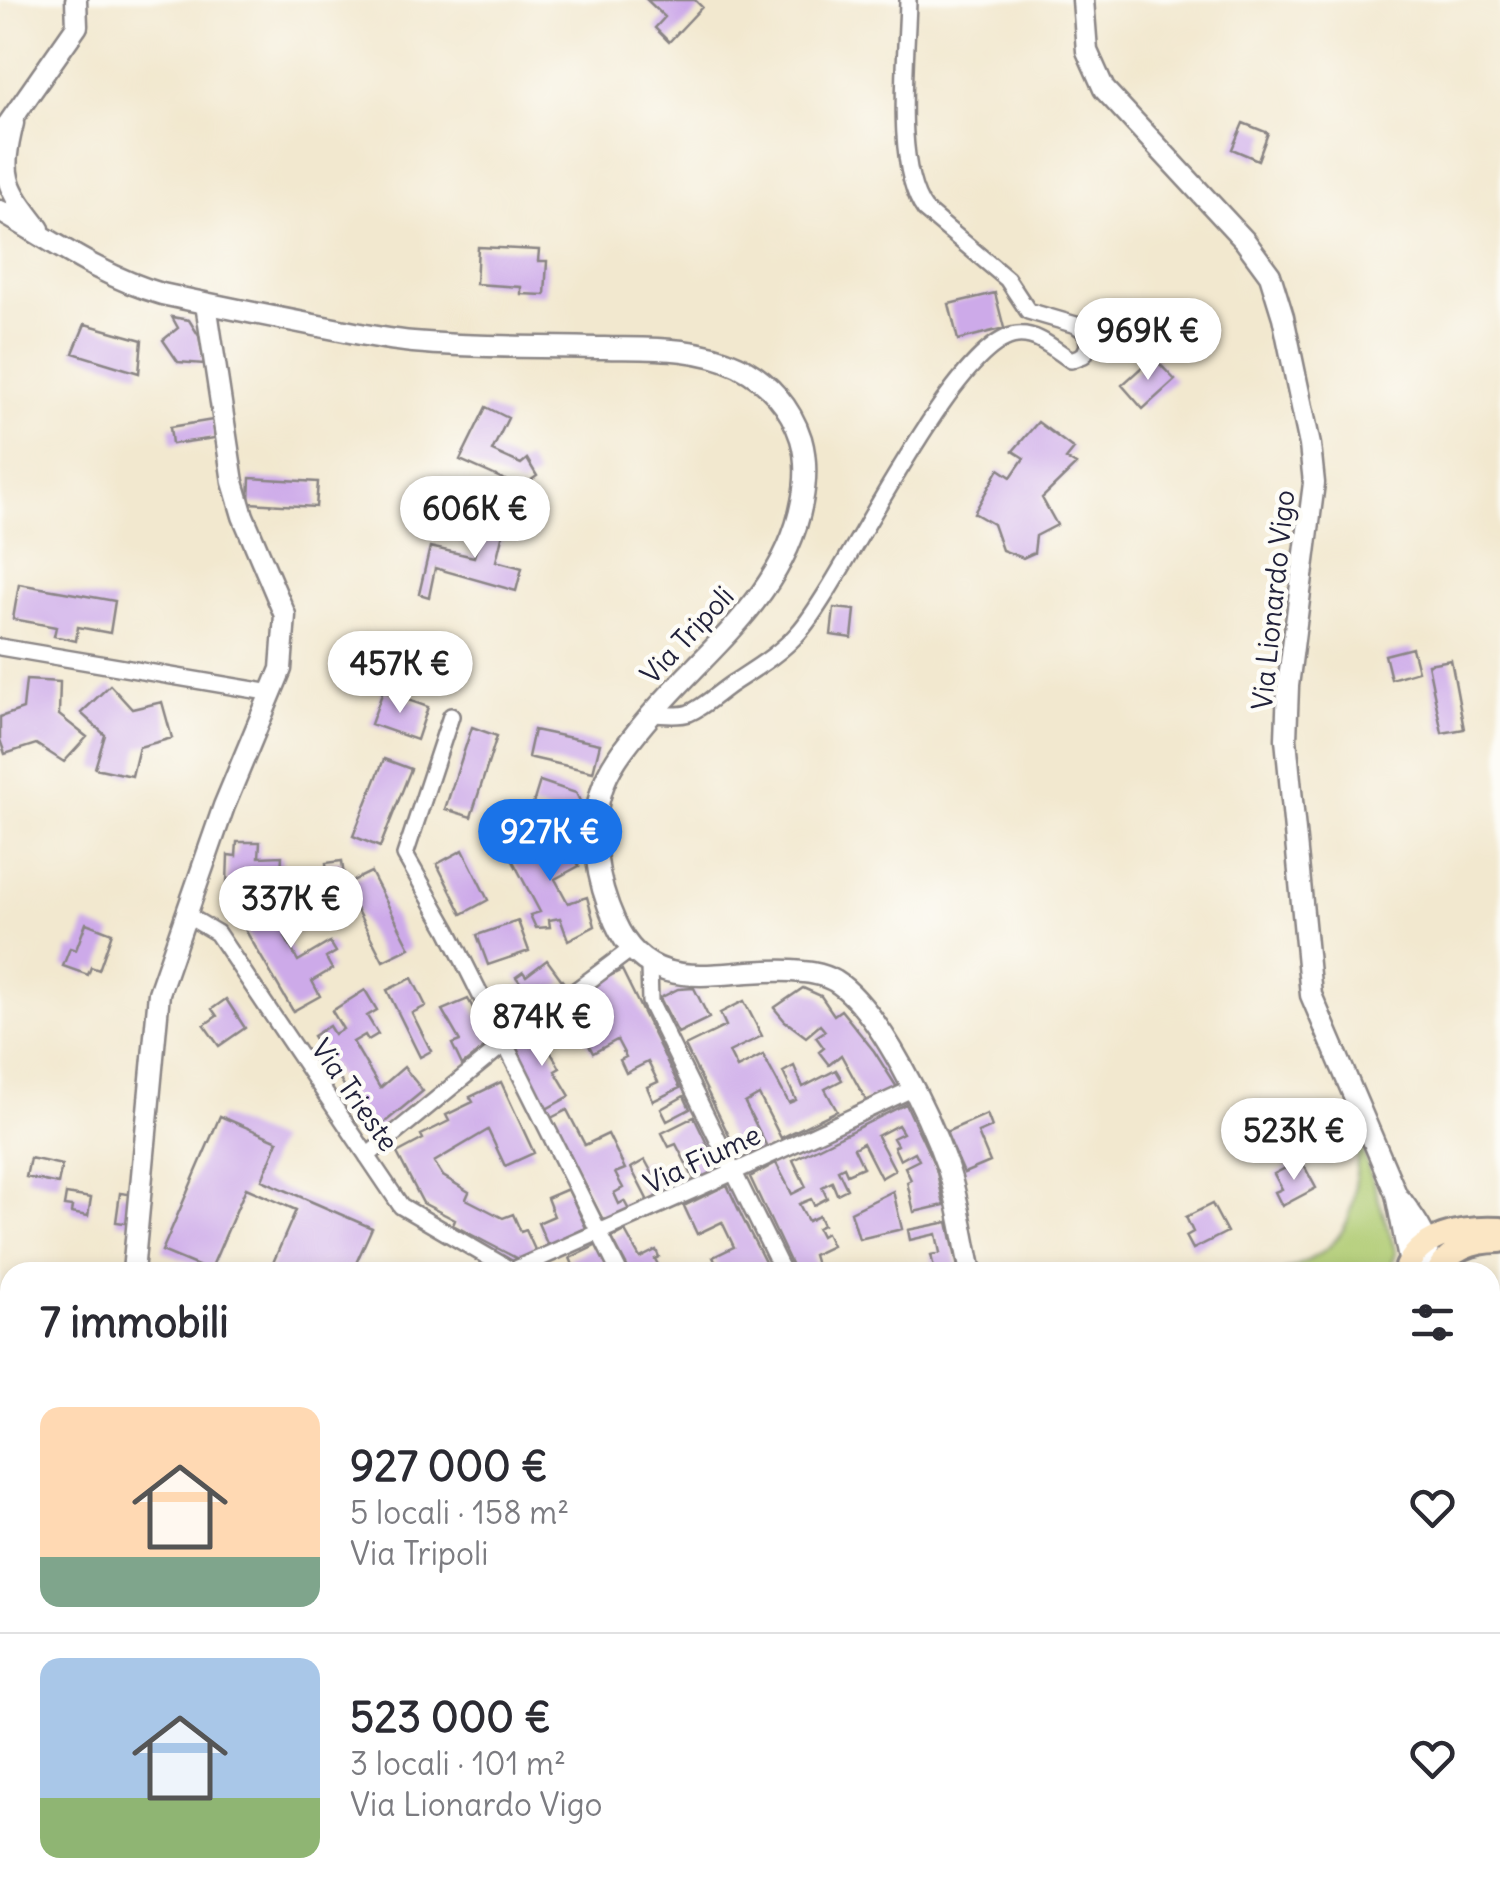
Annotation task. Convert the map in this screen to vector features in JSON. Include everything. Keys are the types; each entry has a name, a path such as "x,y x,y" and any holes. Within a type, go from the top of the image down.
{"main road":[{"path":"1417,1262 1428,1243 1461,1231 1500,1229"},
{"path":"1445,1262 1459,1250 1500,1241"}],"street":[{"path":"0,136 77,26 76,0"},
{"path":"651,714 687,714 775,655 798,634 824,599 921,437 989,348 1016,335 1034,335 1071,360 1084,355 1088,346 1087,333 1076,325 1028,311 1007,279 925,210 915,197 906,150 908,0"},
{"name":"Via Lionardo Vigo","path":"1083,0 1087,51 1104,89 1245,240 1270,276 1283,318 1310,445 1314,483 1288,686 1286,739 1312,995 1396,1194 1412,1262"},
{"path":"18,108 3,184 46,238"},
{"name":"Via Tripoli","path":"0,211 125,284 206,304 412,342 694,352 741,367 769,387 790,413 805,451 805,485 798,521 782,564 748,612 651,714 612,766 601,790 595,840 605,892 614,921 630,950 648,966"},
{"path":"134,1262 159,993 224,806 281,669 285,615 243,516 233,482 206,304"},
{"path":"0,647 272,694"},
{"path":"451,716 405,855 448,930 614,1262"},
{"name":"Via Trieste","path":"185,914 217,933 401,1206 495,1262"},
{"path":"367,1156 503,1045 630,950"},
{"path":"779,1262 650,1002 648,966 670,975 808,972 836,982 857,1000 885,1038 947,1166 969,1262"},
{"name":"Via Fiume","path":"534,1262 912,1089"},
{"path":"1396,1194 1428,1243"}],"green space":[{"path":"1359,1139 1396,1253 1393,1262 1305,1262 1338,1237 1347,1222"}],"building":[{"path":"647,0 695,0 702,7 669,42 655,28 665,17"},
{"path":"1243,123 1268,133 1258,160 1232,149"},
{"path":"478,247 539,250 538,261 547,261 545,295 521,294 521,287 476,284"},
{"path":"995,293 1004,328 958,340 949,304"},
{"path":"172,317 189,320 199,336 204,364 178,362 163,340 178,328"},
{"path":"85,324 142,340 139,373 73,353"},
{"path":"1153,357 1175,380 1143,409 1122,385"},
{"path":"486,407 508,418 492,451 521,464 527,459 537,476 521,487 460,460"},
{"path":"213,420 215,438 172,444 170,427"},
{"path":"1038,422 1074,449 1066,459 1076,465 1042,498 1057,525 1036,536 1034,553 1023,558 1002,550 993,524 974,513 999,469 1011,477 1024,458 1013,451"},
{"path":"250,478 318,482 316,507 249,503"},
{"path":"498,513 503,533 496,561 522,568 516,591 435,568 429,597 419,594 430,547 474,557 487,515"},
{"path":"19,584 115,601 110,633 78,627 76,641 54,636 56,627 13,619"},
{"path":"834,608 855,610 852,638 831,635"},
{"path":"1412,648 1418,671 1391,679 1385,655"},
{"path":"1451,660 1464,729 1442,733 1428,664"},
{"path":"26,680 60,682 59,715 87,737 64,762 36,744 5,754 0,740 0,717 23,709"},
{"path":"110,685 132,709 162,702 172,738 139,747 132,776 95,768 105,735 81,713"},
{"path":"383,691 428,707 417,740 371,724"},
{"path":"472,727 497,736 471,817 445,809"},
{"path":"534,730 600,744 593,772 528,757"},
{"path":"384,759 411,769 380,847 353,836"},
{"path":"540,781 576,793 582,805 576,827 555,821 557,814 532,807"},
{"path":"532,831 542,851 565,839 579,866 555,879 568,903 587,897 595,926 568,940 560,918 549,920 550,927 536,928 530,915 540,912 505,846"},
{"path":"237,842 260,842 259,857 282,856 281,871 290,878 295,875 301,887 250,915 247,910 235,917 231,908 246,900 245,885 227,884 228,855 236,856"},
{"path":"463,850 488,900 462,914 437,864"},
{"path":"342,861 344,877 328,883 326,863"},
{"path":"371,872 410,948 383,961 344,885"},
{"path":"316,890 324,904 309,913 313,921 285,937 298,961 330,942 336,952 326,958 332,969 312,981 320,996 293,1011 243,926 263,915 266,920"},
{"path":"518,921 529,951 488,965 477,935"},
{"path":"86,923 112,933 99,970 91,967 88,975 63,966 70,948 76,950"},
{"path":"547,960 564,983 524,1014 515,1003 528,992 516,977 523,972 526,976"},
{"path":"622,970 680,1088 653,1101 647,1087 658,1082 648,1062 626,1073 620,1060 626,1057 617,1040 593,1053 584,1036 608,1024 588,987"},
{"path":"412,978 426,1006 412,1013 431,1051 420,1057 387,990"},
{"path":"694,988 709,1018 678,1033 660,998 678,989"},
{"path":"803,988 821,996 834,1015 841,1010 898,1089 867,1102 841,1055 829,1065 819,1052 824,1048 816,1037 825,1031 820,1025 806,1037 785,1021 774,1008"},
{"path":"365,990 377,1010 367,1016 378,1034 368,1040 365,1035 353,1042 380,1088 404,1067 423,1091 373,1132 313,1036 329,1026 334,1034 343,1029 332,1011"},
{"path":"226,999 245,1028 219,1046 204,1025 217,1016 212,1009"},
{"path":"468,999 492,1042 462,1065 452,1044 460,1041 442,1010"},
{"path":"744,1001 762,1036 729,1052 737,1068 763,1055 789,1103 796,1100 783,1072 794,1066 803,1087 836,1070 842,1080 825,1089 837,1111 781,1138 759,1095 745,1103 767,1147 741,1160 685,1046 726,1026 720,1013"},
{"path":"537,1029 560,1068 555,1071 570,1096 546,1109 514,1048"},
{"path":"501,1082 534,1153 505,1166 488,1130 434,1162 443,1176 469,1192 466,1199 503,1218 513,1214 536,1252 518,1259 453,1225 455,1220 423,1203 397,1153 449,1121 446,1115 473,1102 470,1097"},
{"path":"684,1096 690,1109 667,1121 661,1109"},
{"path":"906,1104 936,1168 944,1205 914,1212 907,1182 911,1180 905,1167 919,1160 915,1152 900,1160 893,1138 903,1133 898,1125 877,1136 895,1170 881,1178 863,1143 854,1148 863,1167 847,1174 844,1167 838,1170 847,1189 837,1194 832,1182 822,1187 827,1198 814,1205 811,1199 799,1204 808,1221 819,1216 823,1225 817,1228 821,1236 826,1233 832,1246 813,1255 815,1262 790,1262 750,1177 776,1163 792,1194 806,1187 793,1160"},
{"path":"567,1110 585,1145 608,1134 625,1169 615,1173 623,1188 614,1193 619,1204 624,1201 629,1210 604,1222 551,1118"},
{"path":"987,1114 992,1127 978,1133 990,1162 964,1173 946,1132"},
{"path":"220,1116 278,1141 262,1180 372,1228 357,1262 273,1262 296,1210 246,1188 214,1262 188,1262 162,1251"},
{"path":"694,1117 719,1169 695,1181 676,1144 669,1147 662,1133"},
{"path":"30,1158 62,1165 58,1184 26,1177"},
{"path":"645,1160 663,1193 648,1201 631,1168"},
{"path":"1301,1160 1316,1188 1282,1206 1275,1192 1282,1189 1274,1174"},
{"path":"727,1185 765,1262 715,1262 713,1257 734,1247 722,1222 697,1234 684,1206"},
{"path":"568,1189 586,1228 548,1246 538,1223 554,1216 547,1198"},
{"path":"893,1191 902,1229 859,1239 851,1212"},
{"path":"120,1193 137,1195 133,1224 116,1222"},
{"path":"66,1194 91,1198 88,1216 71,1213 72,1207 64,1206"},
{"path":"1212,1204 1227,1232 1193,1249 1186,1236 1193,1232 1186,1217"},
{"path":"948,1222 957,1262 933,1262 931,1255 940,1253 936,1234 910,1240 908,1230"},
{"path":"625,1231 640,1258 656,1250 659,1257 657,1262 625,1262 612,1238"},
{"path":"597,1245 605,1262 572,1262 570,1258"}]}
